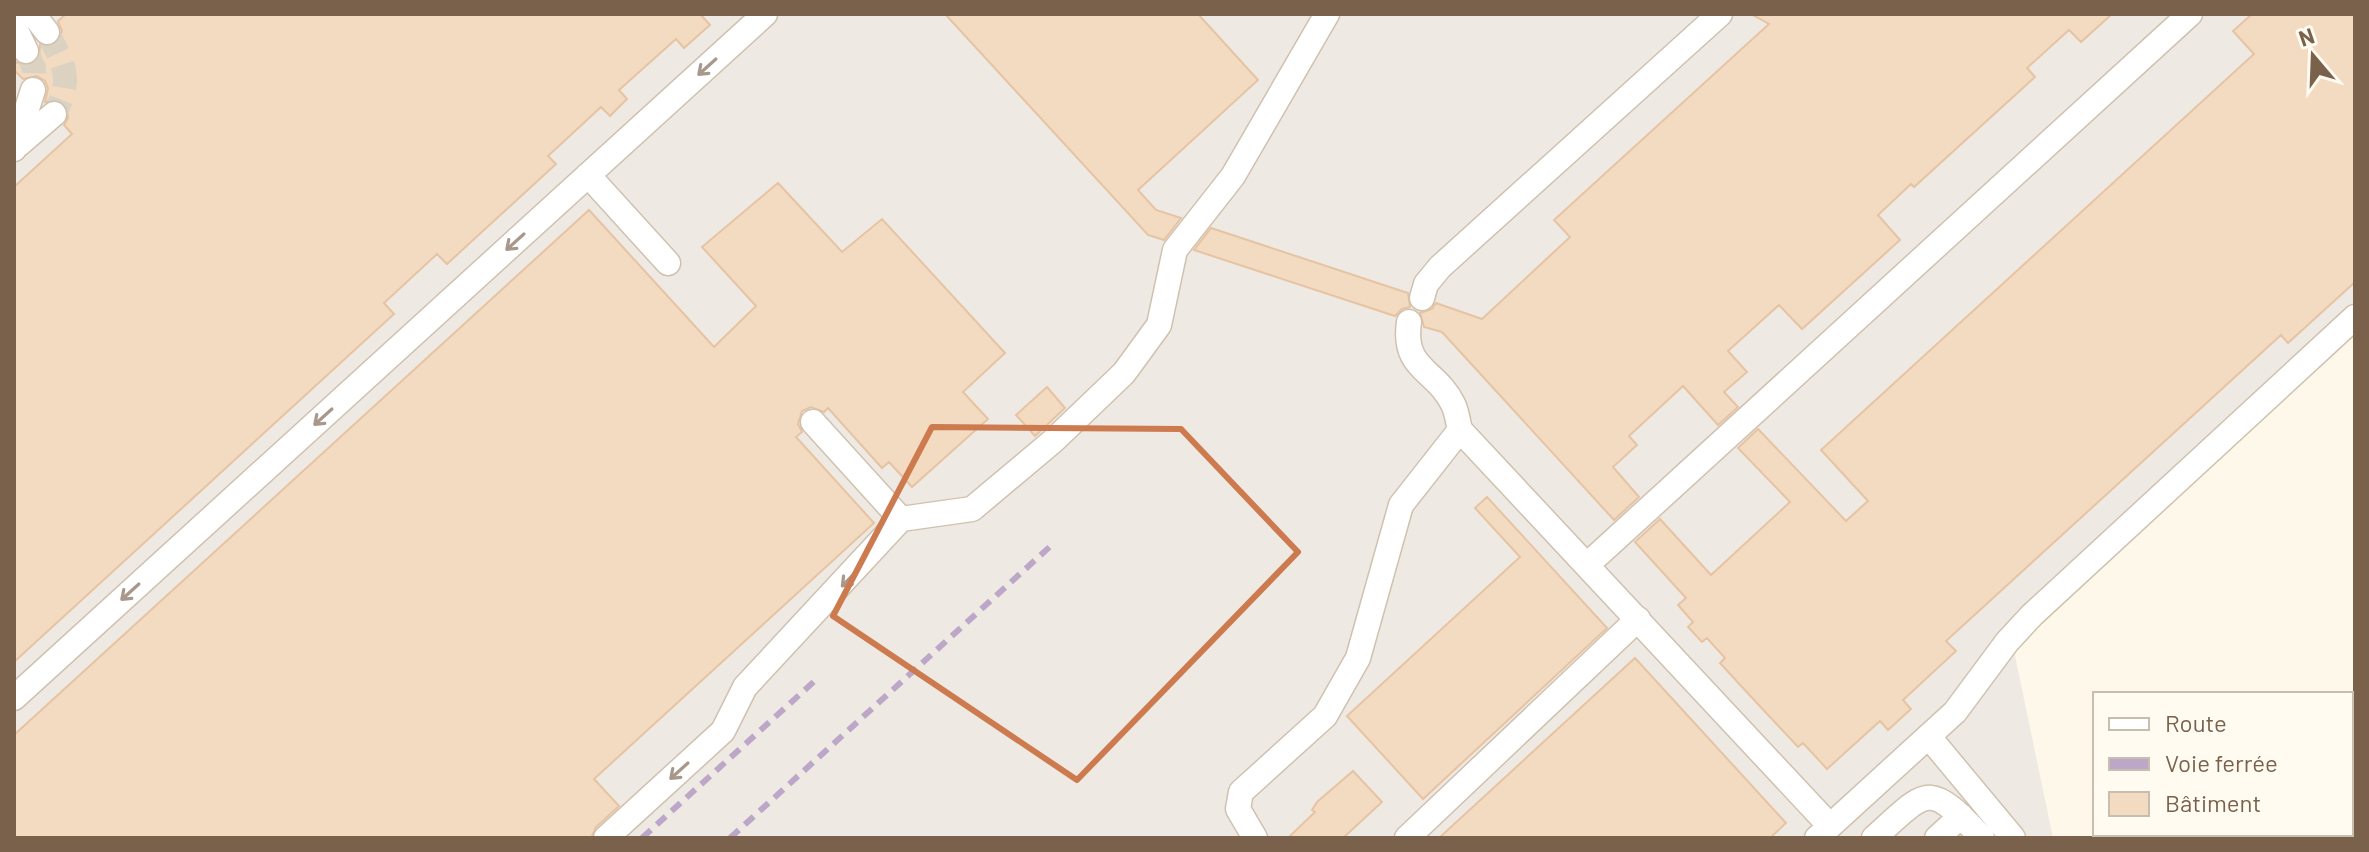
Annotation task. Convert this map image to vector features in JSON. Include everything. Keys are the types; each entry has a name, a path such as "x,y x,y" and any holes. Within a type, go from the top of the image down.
{"lane":[{"path":"14,698 765,14"},
{"path":"606,838 723,731 745,687 901,519 972,509 1053,441 1124,373 1159,325 1175,250 1233,176 1327,14"},
{"path":"1422,298 1426,284 1440,267 1720,14"},
{"path":"1587,565 2190,14"},
{"path":"14,26 26,51"},
{"path":"15,148 33,90"},
{"path":"15,148 54,114"},
{"path":"588,175 668,263"},
{"path":"1409,322 1406,342 1413,358 1453,404 1460,430 1638,619 1823,832 1955,712 2007,642 2032,615 2355,317"},
{"path":"813,422 901,519"},
{"path":"1246,836 1238,809 1241,792 1325,716 1358,658 1401,505 1460,430"},
{"path":"1407,838 1638,619"},
{"path":"1929,737 2013,838"},
{"path":"1874,838 1920,797 1931,796 1949,803 1982,838"},
{"path":"1937,838 1961,816"}],"highlighted area":[{"path":"932,427 1181,429 1298,552 1077,780 833,616"}],"shaded area":[{"path":"14,14 2355,14 2355,324 2013,646 2053,838 14,838"}],"building":[{"path":"66,14 700,14 710,25 684,48 676,39 619,90 627,99 610,116 601,107 548,156 556,164 447,264 437,254 384,303 394,314 14,662 14,187 72,134 64,125 68,118 66,105 58,100 45,102 48,88 45,81 37,76 23,79 14,70 14,62 32,65 39,59 40,45 48,47 57,43 62,31 58,21"},
{"path":"945,14 1198,14 1258,80 1138,190 1156,210 1181,218 1164,240 1148,235"},
{"path":"1751,14 2112,14 2081,42 2069,30 2027,68 2035,77 1914,187 1911,184 1878,215 1900,240 1802,329 1779,305 1728,351 1747,372 1724,392 1738,407 1718,425 1683,386 1629,436 1637,445 1613,467 1639,497 1614,520 1442,332 1424,327 1420,313 1432,309 1436,303 1482,319 1570,237 1554,220 1769,24"},
{"path":"2252,14 2355,14 2355,282 2288,343 2281,335 1946,641 1956,651 1903,700 1911,709 1888,730 1880,721 1827,769 1803,743 1798,747 1720,663 1725,658 1707,638 1702,642 1688,627 1693,622 1678,605 1686,598 1635,542 1660,519 1711,575 1790,502 1738,448 1758,429 1846,521 1868,501 1821,450 2254,54 2233,31"},
{"path":"778,183 842,252 882,219 1005,353 963,392 988,419 912,487 889,462 882,468 828,408 824,412 811,407 802,411 798,424 802,432 796,437 874,523 594,779 619,806 596,827 591,838 14,838 14,735 589,210 714,347 756,306 702,247"},
{"path":"1211,228 1408,293 1410,307 1402,309 1395,316 1194,250"},
{"path":"1047,387 1065,408 1035,436 1016,415"},
{"path":"1487,497 1607,628 1423,799 1347,716 1520,557 1475,508"},
{"path":"1635,658 1786,823 1770,838 1439,838"},
{"path":"1353,771 1382,802 1343,838 1288,838 1315,812 1312,810 1317,802"}],"tunnel":[{"path":"47,32 62,63 65,82 54,114"},
{"path":"26,51 34,68 33,90"}],"railway":[{"path":"730,838 1055,542"},
{"path":"642,838 819,677"}]}
